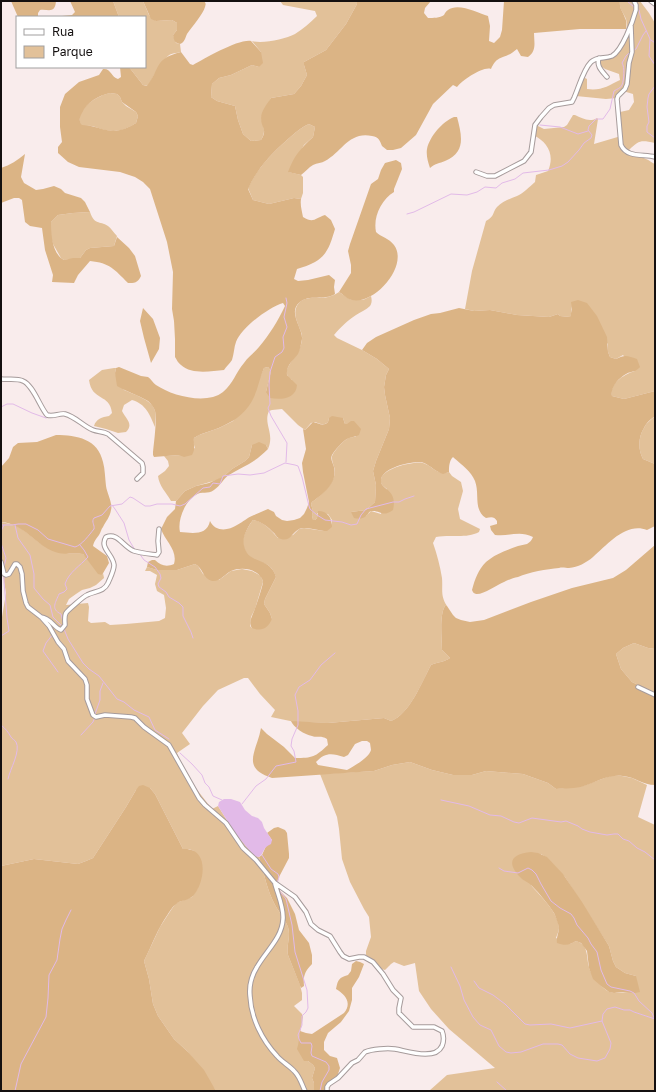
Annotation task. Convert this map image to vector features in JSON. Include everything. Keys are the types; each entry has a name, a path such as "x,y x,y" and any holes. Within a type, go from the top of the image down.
{"street":[{"path":"476,172 487,176 495,176 524,161 531,152 537,122 552,106 556,104 570,103 573,101 591,62 614,54 623,42 636,10 634,1"},
{"path":"651,1 655,4"},
{"path":"631,25 632,52 629,63 627,84 625,89 618,96 617,102 621,145 623,150 629,154 655,157"},
{"path":"599,58 599,67 607,77"},
{"path":"1,379 26,382 48,415 66,414 90,428 108,434 142,463 143,473 137,479"},
{"path":"41,617 48,619 61,630 65,625 65,616 67,611 85,596 98,592 106,586 114,567 112,559 105,548 104,540 106,537 111,535 115,536 135,551 157,555 159,552 159,529"},
{"path":"1,562 4,574 6,575 9,574 14,565 19,565 26,603 49,626 58,642 64,649 68,661 87,682 87,699 93,715 96,717 105,714 135,718 144,727 169,745 199,798 226,823 243,848 256,860 275,884 295,897 306,912 311,924 318,930 330,936 343,956 349,958 364,957 373,962 393,990 401,998 399,1013 413,1027 434,1027 440,1030 443,1034 443,1041 440,1050 437,1052 428,1054 393,1049 365,1052 359,1060 352,1063 338,1078 329,1084 327,1091"},
{"path":"638,688 655,695"},
{"path":"275,884 282,907 283,920 276,939 255,969 250,988 250,997 254,1017 262,1034 278,1057 295,1072 304,1091"}],"green space":[{"path":"113,1 143,1 149,15 156,21 172,20 177,23 177,30 173,35 176,43 180,44 181,52 171,54 165,59 159,66 148,86 143,85 130,68 146,68 146,16 119,16"},
{"path":"280,1 357,1 357,4 346,24 326,50 304,62 307,75 301,86 294,94 271,98 261,118 264,129 263,137 261,140 251,141 243,134 235,106 217,101 211,97 212,84 219,78 231,75 252,65 259,67 261,52 252,41 268,41 291,36 304,28 317,16 315,11 283,5"},
{"path":"620,1 640,1 655,23 655,143 646,141 640,142 632,147 629,152 655,164 655,391 624,399 612,396 613,387 615,383 627,374 635,371 623,355 616,359 610,357 608,352 608,344 572,306 570,317 560,316 558,314 549,317 517,315 490,310 474,311 465,309 472,271 486,221 491,218 495,209 499,205 522,193 535,182 536,175 548,171 551,160 549,150 543,141 533,135 534,124 544,129 564,127 573,115 588,120 597,118 594,144 621,136 620,112 629,110 634,102 633,94 623,91 617,98 606,99 576,96 583,77 587,79 587,89 604,88 620,80 619,74 605,69 600,65 599,60 614,54 624,37 627,23 621,9"},
{"path":"110,93 117,94 126,106 136,112 138,116 136,123 118,131 105,130 91,126 82,126 80,117 84,108 97,98"},
{"path":"309,124 315,127 313,137 304,145 289,172 301,175 303,177 303,193 301,199 294,198 269,204 253,200 248,188 260,168 281,145 297,131"},
{"path":"90,212 96,221 108,226 117,236 114,246 90,248 86,250 80,258 64,260 61,258 53,244 51,237 51,222 58,215"},
{"path":"339,292 351,300 363,300 371,296 372,301 367,309 350,320 334,335 377,359 389,369 386,375 384,387 390,418 389,429 373,471 376,485 375,502 366,510 351,512 366,516 371,511 381,514 387,489 381,482 383,475 399,466 412,463 423,463 438,472 449,472 461,482 463,491 458,509 460,519 480,529 479,532 464,536 436,537 433,543 442,578 443,596 447,606 445,606 443,610 442,616 442,650 450,658 431,665 410,705 398,717 391,721 384,718 328,723 295,722 271,717 275,710 248,678 244,678 218,690 203,706 182,733 190,744 177,753 191,782 212,809 218,806 235,833 254,855 259,857 272,899 288,927 288,955 302,993 302,1000 294,1006 303,1017 299,1039 308,1061 315,1068 312,1078 314,1083 314,1091 216,1091 187,1051 174,1039 158,1016 153,1004 149,979 144,961 160,927 176,903 192,897 198,888 194,851 183,849 155,794 150,788 136,790 93,858 78,864 34,859 1,866 1,623 6,593 1,564 1,522 15,525 41,544 69,554 83,554 102,575 103,573 104,578 96,585 76,594 69,599 66,605 88,603 88,621 91,623 105,622 110,625 126,624 159,621 165,618 166,608 164,595 157,591 155,584 157,575 150,571 145,571 147,567 157,570 177,570 195,564 203,574 219,580 231,571 242,569 252,571 261,576 263,582 251,617 250,626 252,628 272,619 264,604 276,577 270,566 253,559 245,550 243,540 245,534 253,520 270,529 278,538 293,535 299,529 304,528 324,531 332,524 332,520 328,514 317,513 317,518 313,520 311,504 327,489 333,479 335,470 332,456 335,451 350,437 356,437 345,424 343,418 329,418 328,422 323,424 315,422 311,423 305,430 282,409 269,411 267,420 270,433 270,443 268,449 266,445 252,445 249,457 245,461 217,480 185,491 176,501 171,501 161,486 158,476 169,466 168,461 164,456 180,455 195,448 193,442 194,438 233,421 264,368 268,367 271,371 266,392 292,380 288,376 287,369 298,351 302,340 302,334 295,314 297,306 305,299 324,298"},
{"path":"116,368 115,373 124,390 142,398 153,407 155,411 155,427 144,407 132,400 124,405 122,411 129,424 126,432 118,433 94,426 98,420 109,416 112,413 108,402 94,392 89,380 102,370"},
{"path":"655,416 655,464 643,459 639,444 645,426"},
{"path":"634,643 655,649 655,693 632,682 621,669 616,654 623,648"},
{"path":"410,762 432,770 453,775 472,775 486,771 523,774 548,783 556,789 583,786 610,776 632,778 647,785 638,817 655,825 655,1091 429,1091 447,1075 495,1068 449,1029 431,1009 419,991 415,963 404,966 394,962 385,970 377,966 366,955 371,937 369,917 350,882 342,859 337,817 320,774 374,771 392,765","holes":["541,854 547,858 565,877 609,946 616,967 625,973 636,976 629,992 615,993 607,991 592,974 583,945 576,941 570,944 556,938 559,928 556,916 531,885"]}],"shaded area":[{"path":"11,1 56,1 53,9 40,10 38,16 18,16"},
{"path":"70,1 113,1 119,16 62,16 72,15 75,12"},
{"path":"143,1 204,1 206,4 200,17 187,34 184,41 180,44 175,41 173,35 177,30 177,23 172,20 156,21 151,19"},
{"path":"357,1 431,1 425,8 424,13 428,18 442,16 452,8 457,7 488,16 490,26 489,41 494,43 500,37 502,30 504,1 620,1 626,20 626,29 580,29 534,33 534,49 531,55 528,57 521,56 517,49 509,55 498,59 491,69 483,70 468,77 457,87 453,85 433,104 416,135 401,148 387,150 382,146 378,138 364,135 352,139 324,162 315,164 301,175 288,172 298,153 313,137 315,127 309,124 297,131 281,145 265,162 248,189 253,200 269,204 294,198 301,199 303,217 314,220 325,215 331,220 335,229 328,248 323,256 313,263 297,269 294,279 298,281 308,280 329,275 335,280 335,294 326,297 308,298 296,306 295,315 302,339 298,354 290,363 287,375 297,385 296,390 287,398 270,398 266,392 271,371 268,367 264,368 255,394 248,407 237,418 228,424 194,438 192,455 184,457 179,455 154,457 153,452 156,420 155,410 148,401 117,386 115,373 116,368 119,367 141,376 148,377 155,384 171,393 190,398 208,398 216,396 223,392 232,382 239,370 270,333 285,306 283,303 263,313 243,331 236,342 232,360 224,370 196,371 185,368 180,364 175,357 174,321 172,309 173,272 167,242 150,189 135,177 120,172 79,167 68,162 58,153 58,147 62,142 60,107 65,94 79,82 99,75 103,69 108,70 118,79 121,77 120,68 130,68 143,85 147,86 159,64 172,55 181,52 190,64 193,65 230,46 245,41 251,41 261,52 263,63 259,67 252,65 231,75 219,78 212,84 211,97 217,101 235,106 243,134 251,141 261,140 264,131 261,115 271,98 294,94 301,86 307,75 304,62 326,50 346,24 357,4","holes":["110,93 117,94 122,102 136,112 138,116 136,123 116,131 82,125 80,116 90,103 97,98"]},
{"path":"457,117 461,137 459,148 452,157 430,168 427,158 427,149 431,139 445,122"},
{"path":"25,154 21,177 24,183 36,190 54,186 61,189 65,193 81,198 85,202 90,212 58,215 51,222 53,243 60,257 64,260 80,258 86,250 90,248 114,246 117,237 135,256 141,276 137,281 134,283 128,283 107,265 90,261 78,275 74,283 52,282 53,275 45,250 42,228 30,226 25,222 22,200 19,198 14,198 1,203 1,168 14,162"},
{"path":"396,160 401,163 402,169 394,192 389,195 379,209 375,226 376,232 394,245 397,253 397,263 387,282 379,290 361,300 350,300 339,292 351,273 348,251 350,244 371,184 378,179 385,163"},
{"path":"578,300 587,303 597,316 607,337 608,352 610,357 616,359 626,356 637,359 640,367 635,371 629,372 618,380 612,389 612,396 624,399 655,391 655,416 645,426 639,444 643,459 655,464 655,526 647,530 639,528 625,532 579,566 538,571 507,581 490,590 476,594 472,590 474,582 479,571 486,562 501,552 527,544 533,537 523,534 495,535 490,526 497,524 496,519 491,517 486,518 482,515 478,506 476,486 473,477 466,468 453,457 450,462 449,472 443,474 424,463 419,462 398,466 386,472 382,476 381,481 393,498 393,510 384,514 371,511 363,518 354,518 351,512 366,510 375,502 376,485 373,471 389,429 390,418 384,387 386,375 389,369 377,359 362,350 367,343 376,337 414,320 431,314 459,308 474,311 490,310 517,315 549,317 558,314 560,316 570,317 572,309 571,302"},
{"path":"143,308 153,319 160,338 159,349 151,363 140,321"},
{"path":"332,416 343,418 345,424 354,421 361,429 359,435 345,440 333,453 331,458 335,473 332,483 325,492 311,504 313,520 317,518 318,511 324,512 329,516 332,527 327,531 302,528 284,540 278,538 264,525 253,520 245,534 244,543 247,553 269,566 276,577 264,604 272,619 267,627 259,630 252,628 250,624 263,582 260,576 253,571 237,569 229,572 220,579 212,581 207,578 195,564 177,570 157,570 147,567 148,562 152,560 164,565 174,564 175,559 173,550 161,529 167,517 175,509 176,501 185,491 224,476 245,461 249,457 252,445 259,442 266,445 268,449 252,462 227,476 212,491 200,493 191,499 181,515 179,527 180,532 194,533 202,531 206,529 210,521 212,525 218,529 230,528 268,509 274,512 276,516 282,520 287,521 300,518 304,514 309,502 302,463 306,449 303,429 305,430 313,422 323,424 326,423"},
{"path":"56,435 79,437 86,440 96,448 103,462 111,508 109,517 93,546 107,556 109,563 102,575 98,574 83,554 55,552 48,549 17,527 1,522 1,467 9,458 13,447 18,443 37,442"},
{"path":"655,545 655,649 634,643 623,648 616,654 621,669 632,682 655,693 655,785 647,784 627,777 613,776 581,787 556,789 548,783 523,774 486,771 472,775 453,775 432,770 410,762 392,765 374,771 272,778 262,774 253,764 254,751 261,728 295,758 306,758 317,754 324,749 328,745 327,739 306,734 297,728 291,721 328,723 384,718 391,721 398,718 404,712 419,689 431,665 450,658 442,650 441,621 445,606 447,606 456,618 461,620 470,622 484,620 572,588 613,578 626,570","holes":["362,741 367,741 370,743 370,753 361,762 347,770 318,765 316,762 322,756 329,754 344,757 348,755 355,744"]},
{"path":"143,785 150,788 155,794 183,849 192,850 198,854 203,867 197,890 191,898 178,903 172,909 161,925 144,961 149,979 153,1004 158,1016 174,1039 204,1070 216,1091 1,1091 1,866 34,859 78,864 93,858 136,790 139,786"},
{"path":"224,799 231,799 240,802 245,810 262,822 272,840 271,844 266,847 259,857 254,856 235,833 218,806 219,802"},
{"path":"278,827 285,830 287,833 289,854 289,858 278,881 280,891 287,898 295,914 299,930 309,943 312,955 312,964 306,971 304,976 304,986 301,988 288,955 288,927 272,899 259,857 272,840 267,833"},
{"path":"531,852 547,857 563,874 609,946 616,967 625,973 636,976 640,992 609,992 593,979 589,968 587,951 581,943 576,941 567,945 562,945 557,943 559,928 554,913 538,892 521,878 513,867 513,859 520,854"},
{"path":"356,961 364,964 359,977 352,988 352,1000 349,1011 341,1022 328,1033 324,1042 324,1050 330,1056 337,1058 340,1068 336,1080 329,1087 329,1091 314,1091 314,1083 312,1078 315,1068 308,1061 304,1061 297,1049 300,1031 312,1034 344,1013 348,1006 347,1000 343,994 336,989 339,979 348,975 351,971 352,964"}],"waterway":[{"path":"627,1 634,7"},
{"path":"637,9 639,10 641,19 650,39 649,56 655,65"},
{"path":"634,50 646,31"},
{"path":"651,40 655,43"},
{"path":"407,214 451,194 467,195 477,192 485,187 496,188 502,183 515,179 523,173 549,170 562,166 568,162 584,143 591,138 592,135 588,130 589,126 596,119 603,119 610,109 614,91 621,87 623,83 624,70 622,63 631,51"},
{"path":"655,86 649,94 647,107 649,122 647,132 655,138"},
{"path":"540,125 560,127 578,134 588,131"},
{"path":"286,298 287,303 284,317 287,327 283,337 284,348 282,352 275,357 270,372 270,404 268,408 287,443 286,462"},
{"path":"1,407 7,404 13,404 46,418"},
{"path":"1,525 26,524 38,530 48,539 75,547 83,542 94,529 94,518 102,515 110,506 122,504 130,497 145,506 157,504 172,504 180,506 185,504 203,488 210,487 213,483 220,484 223,476 264,473 285,463 298,466 310,509 325,520 342,522 351,525 357,524 361,515 366,509 393,502 399,502 414,496"},
{"path":"112,505 124,523 129,540 135,550"},
{"path":"1,531 4,525"},
{"path":"15,525 18,538 30,555 34,574 34,588 50,605 53,617 62,626"},
{"path":"1,543 6,558 4,567"},
{"path":"63,622 61,614 55,608 55,603 59,594 67,589 65,584 69,576 88,557 80,545"},
{"path":"139,553 144,560 155,567 160,574 161,578 158,584 159,587 166,592 169,597 183,607 183,616 193,638"},
{"path":"1,636 9,631 4,576"},
{"path":"64,629 68,639 83,663 99,676 117,699 124,702 134,710 149,717 155,730 169,739"},
{"path":"53,634 46,643 43,651 58,672"},
{"path":"242,804 256,786 266,779 276,766 296,762 294,751 291,746 292,739 298,725 298,711 295,695 299,687 310,680 321,665 335,653"},
{"path":"95,714 100,700 100,691 103,683"},
{"path":"81,735 93,722 95,717"},
{"path":"1,725 11,738 16,741 17,746 16,755 8,779"},
{"path":"180,753 202,775 213,796 222,800"},
{"path":"441,800 469,806 490,815 501,816 519,823 532,818 561,822 566,821 590,832 607,835 618,834 623,839 629,841 655,860"},
{"path":"262,855 271,869 278,874 279,877 277,883"},
{"path":"499,868 504,871 518,873 528,868 532,870 536,874 551,901 571,914 577,925 588,938 597,952 601,970 607,984 611,987 634,993 639,1001 652,1013 654,1018"},
{"path":"278,889 286,899 292,925 295,952 307,990 308,1008 302,1016 302,1025 298,1035 299,1039 301,1043 311,1043 312,1056 326,1062 329,1066 329,1070 322,1082 320,1091"},
{"path":"15,1091 21,1064 46,1017 49,975 57,960 62,929 71,910"},
{"path":"451,967 460,986 464,1000 473,1017 480,1025 491,1030 499,1046 506,1052 521,1052 543,1044 558,1044 562,1045 570,1054 578,1058 597,1061 605,1058 610,1049 611,1043 602,1021 603,1014 607,1009 615,1007 630,1010 655,1019"},
{"path":"474,981 479,988 493,995 505,1004 525,1024 551,1024 570,1028 602,1021"},
{"path":"497,1082 507,1091"}]}
